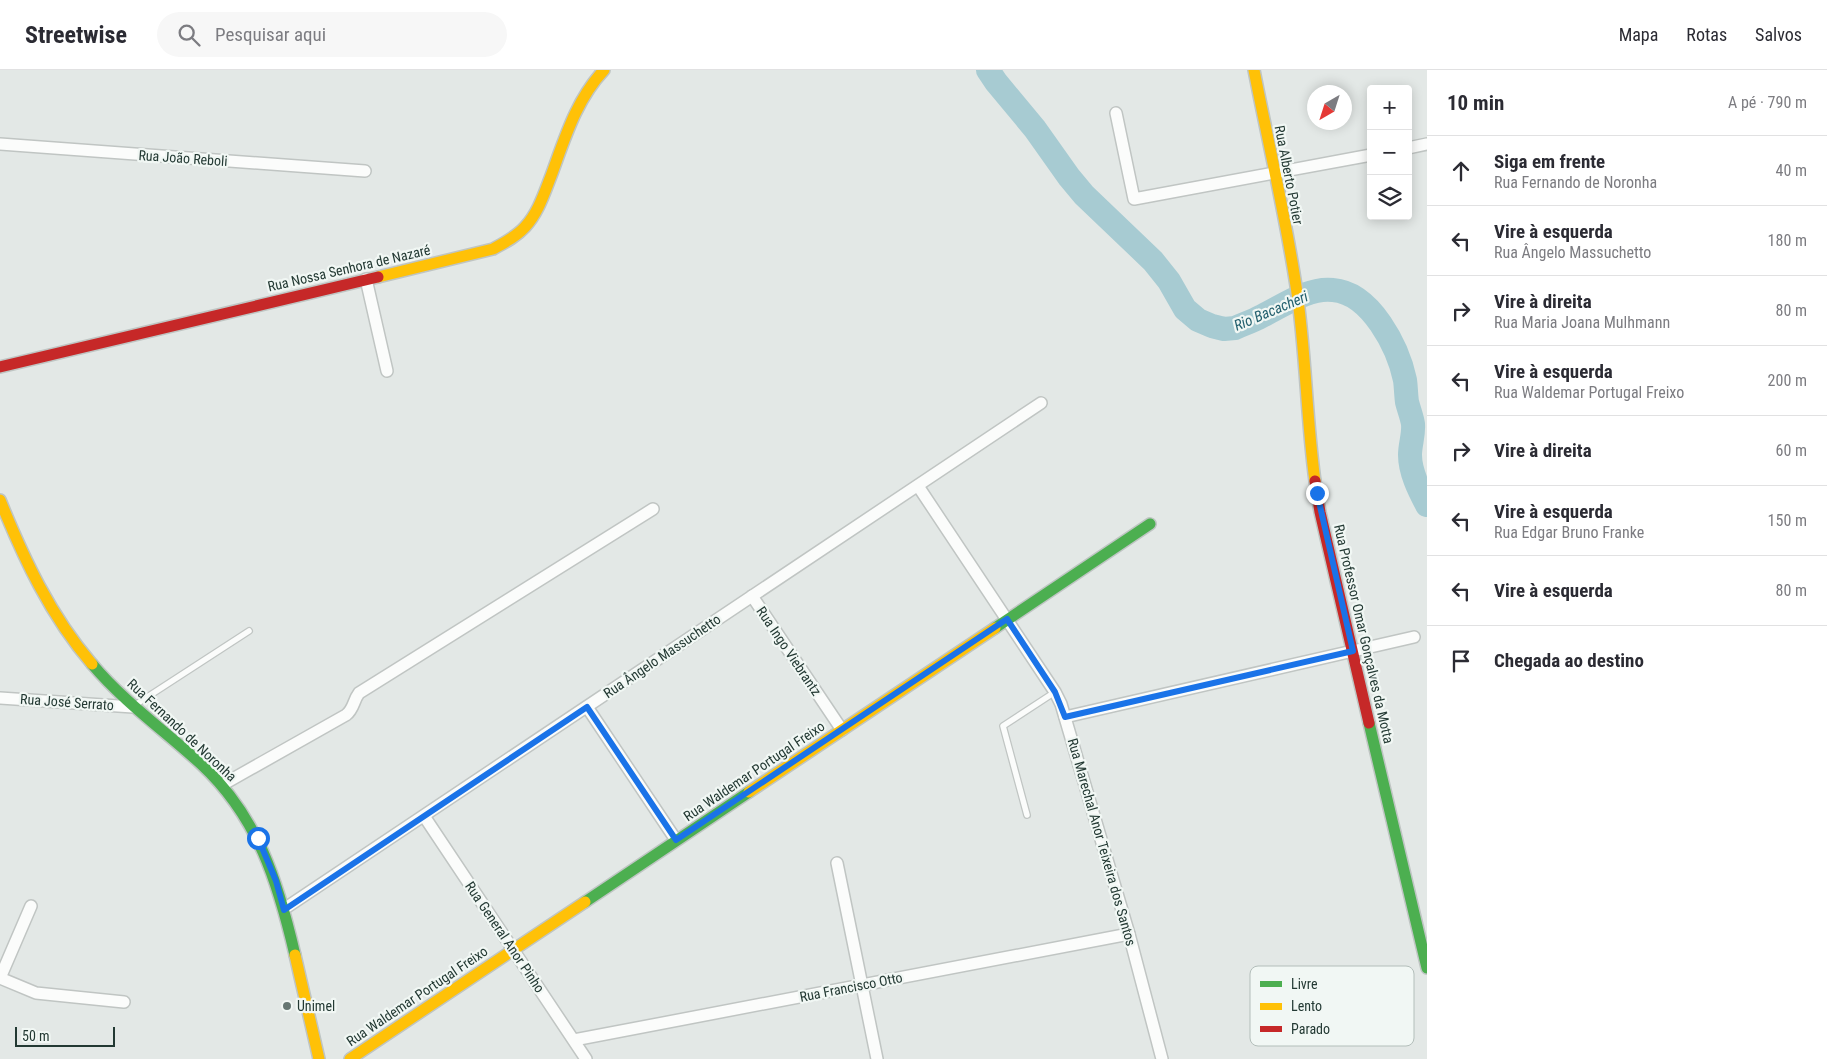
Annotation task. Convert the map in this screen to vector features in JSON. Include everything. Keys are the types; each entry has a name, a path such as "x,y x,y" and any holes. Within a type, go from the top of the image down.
{"street":[{"name":"Rua Nossa Senhora de Nazaré","path":"0,367 493,249 510,240 524,228 534,215 585,91 604,70"},
{"name":"Rua Alberto Potier","path":"1254,70 1298,303"},
{"path":"1116,113 1134,199 1367,156"},
{"name":"Rua João Reboli","path":"0,144 365,171"},
{"path":"1412,147 1427,144"},
{"path":"366,279 387,372"},
{"name":"Rua Professor Omar Gonçalves da Motta","path":"1298,303 1315,484 1320,512 1427,968"},
{"name":"Rua Ângelo Massuchetto","path":"284,910 1041,403"},
{"name":"Rua Marechal Anor Teixeira dos Santos","path":"918,486 1055,692 1065,717 1129,934 1162,1059"},
{"name":"Rua Fernando de Noronha","path":"1,506 32,576 64,630 98,672 133,706 222,785 246,817 258,838 276,881 319,1059"},
{"path":"222,785 346,715 352,711 359,693 653,509"},
{"name":"Rua Waldemar Portugal Freixo","path":"350,1059 1150,524"},
{"name":"Rua Ingo Viebrantz","path":"752,596 842,730"},
{"path":"1065,717 1414,637"},
{"name":"Rua José Serrato","path":"0,698 133,706"},
{"path":"587,707 676,840"},
{"name":"Rua General Anor Pinho","path":"424,816 586,1059"},
{"path":"837,863 877,1059"},
{"path":"31,906 0,978 36,993 124,1002"},
{"name":"Rua Francisco Otto","path":"574,1040 1129,934"}],"lane":[{"path":"133,706 249,631"},
{"path":"1027,815 1003,726 1055,692"}],"waterway":[{"name":"Rio Bacacheri","path":"988,70 1084,195 1153,261 1169,281 1185,309 1198,320 1224,329 1235,328 1305,294 1324,290 1347,293 1371,311 1381,324 1396,352 1405,380 1407,402 1413,424 1410,455 1413,474 1427,505"}],"traffic: fast":[{"path":"995,628 1150,524"},
{"path":"92,664 131,704 201,764 221,784 237,806 251,828 273,876 295,955"},
{"path":"1369,723 1427,968"},
{"path":"585,902 749,792"}],"traffic: slow":[{"path":"378,277 493,249 510,240 521,231 530,222 540,203 572,120 586,94 604,70"},
{"path":"1254,70 1292,259 1302,334 1315,481"},
{"path":"0,500 39,586 63,626 92,664"},
{"path":"749,792 995,628"},
{"path":"350,1059 585,902"},
{"path":"295,955 319,1059"}],"traffic: jam":[{"path":"0,367 378,277"},
{"path":"1315,481 1320,512 1369,723"}],"place":[{"name":"Unimel","path":"287,1006"}],"route":[{"path":"258,838 276,881 284,910 587,707 676,840 1007,619 1055,692 1065,717 1353,651 1317,493"}]}
